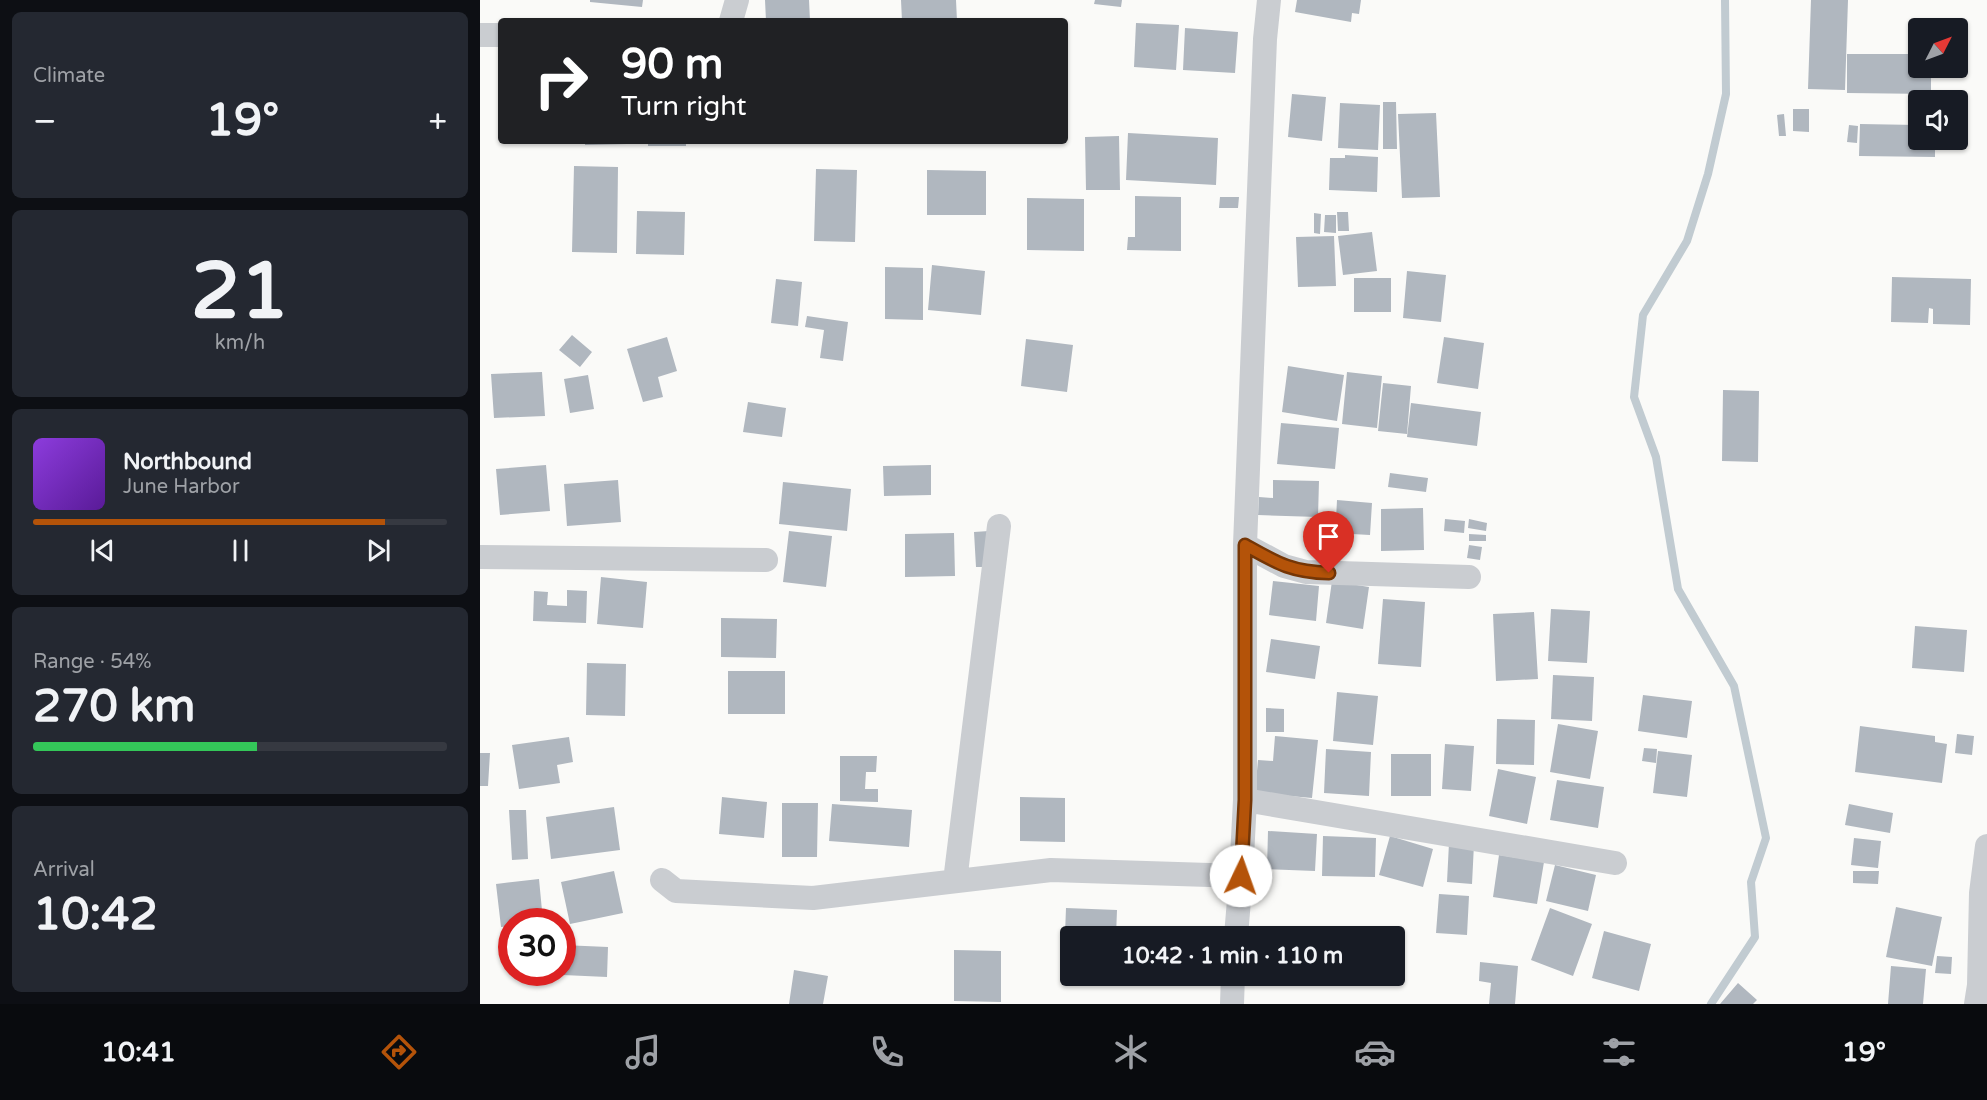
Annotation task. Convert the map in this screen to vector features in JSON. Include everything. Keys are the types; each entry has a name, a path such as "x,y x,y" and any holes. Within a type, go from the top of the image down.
{"street":[{"path":"732,18 737,0"},
{"path":"1237,926 1245,800 1245,545 1265,39 1269,0"},
{"path":"480,35 498,35"},
{"path":"955,881 999,526"},
{"path":"1245,545 1284,566 1306,572 1469,577"},
{"path":"480,557 766,560"},
{"path":"1245,800 1616,863"},
{"path":"1976,1004 1979,985 1981,893 1987,846"},
{"path":"662,880 676,891 813,898 1050,870 1241,876"},
{"path":"1232,1004 1233,986"}],"building":[{"path":"590,0 643,0 642,7 590,2"},
{"path":"765,0 809,0 810,18 766,18"},
{"path":"901,0 956,0 957,18 902,18"},
{"path":"1095,0 1122,0 1121,7 1094,4"},
{"path":"1297,0 1361,0 1359,14 1352,13 1351,22 1295,12"},
{"path":"1811,0 1848,0 1845,90 1808,89"},
{"path":"1136,23 1179,25 1176,70 1134,67"},
{"path":"1185,28 1238,32 1235,73 1183,70"},
{"path":"1847,54 1908,54 1908,78 1931,78 1931,90 1908,90 1908,94 1847,93"},
{"path":"1292,94 1326,97 1322,141 1288,137"},
{"path":"1383,102 1396,102 1397,149 1383,149"},
{"path":"1340,103 1380,105 1378,150 1338,148"},
{"path":"1793,109 1809,109 1809,132 1793,131"},
{"path":"1436,113 1440,197 1402,198 1398,114"},
{"path":"1784,114 1786,136 1779,136 1777,115"},
{"path":"1860,124 1908,125 1908,150 1935,150 1935,157 1859,156"},
{"path":"1849,125 1858,126 1857,143 1847,142"},
{"path":"1128,133 1218,138 1216,185 1126,180"},
{"path":"1119,136 1120,190 1086,190 1085,137"},
{"path":"648,144 686,144 686,146 648,146"},
{"path":"1345,155 1378,157 1377,192 1329,190 1330,158 1345,158"},
{"path":"574,166 618,167 617,253 572,252"},
{"path":"816,169 857,170 855,242 814,241"},
{"path":"927,170 986,171 986,215 927,215"},
{"path":"1135,196 1181,197 1181,251 1127,250 1128,237 1135,237"},
{"path":"1220,197 1239,197 1238,208 1219,208"},
{"path":"1027,198 1084,199 1084,251 1027,250"},
{"path":"637,211 685,212 684,255 636,254"},
{"path":"1337,212 1348,212 1349,231 1338,231"},
{"path":"1314,213 1321,214 1320,234 1314,233"},
{"path":"1325,215 1336,215 1336,233 1324,232"},
{"path":"1372,232 1377,271 1343,275 1338,236"},
{"path":"1334,236 1336,286 1298,287 1296,237"},
{"path":"932,265 985,271 981,315 928,310"},
{"path":"885,267 923,268 923,320 885,319"},
{"path":"1407,271 1446,275 1441,322 1403,318"},
{"path":"1892,277 1971,279 1970,325 1933,324 1933,309 1929,308 1928,323 1891,322"},
{"path":"1354,278 1391,278 1391,312 1354,312"},
{"path":"776,279 802,282 798,326 771,323"},
{"path":"807,316 848,322 843,361 820,358 824,330 805,327"},
{"path":"572,335 592,352 580,367 559,350"},
{"path":"667,337 677,371 658,377 663,397 643,402 627,349"},
{"path":"1444,337 1484,343 1478,389 1437,383"},
{"path":"1026,339 1073,345 1067,392 1021,386"},
{"path":"1288,366 1344,375 1337,421 1282,412"},
{"path":"542,372 545,416 494,418 491,374"},
{"path":"1347,372 1382,376 1377,428 1342,424"},
{"path":"588,375 594,409 570,413 564,379"},
{"path":"1383,383 1411,386 1407,434 1378,431"},
{"path":"1723,390 1759,391 1758,462 1722,461"},
{"path":"748,402 786,408 782,437 743,432"},
{"path":"1411,403 1481,412 1477,446 1407,437"},
{"path":"1281,423 1339,428 1335,469 1277,464"},
{"path":"546,465 550,511 500,515 496,469"},
{"path":"931,465 931,495 884,496 883,466"},
{"path":"1390,473 1428,478 1426,492 1388,487"},
{"path":"618,480 621,522 567,526 564,484"},
{"path":"1273,480 1319,481 1318,517 1258,515 1259,497 1273,498"},
{"path":"783,482 851,489 847,531 779,524"},
{"path":"1337,500 1372,503 1370,535 1352,534 1352,540 1335,539"},
{"path":"1423,508 1424,550 1381,551 1381,509"},
{"path":"1445,519 1465,521 1464,533 1444,531"},
{"path":"1469,519 1487,523 1486,531 1468,528"},
{"path":"789,531 832,536 826,587 783,582"},
{"path":"989,531 990,567 976,567 974,532"},
{"path":"954,533 955,576 905,577 905,534"},
{"path":"1469,534 1486,535 1486,541 1469,541"},
{"path":"1469,545 1482,547 1480,560 1467,558"},
{"path":"601,577 647,582 643,628 597,624"},
{"path":"1273,581 1319,586 1316,621 1269,615"},
{"path":"1332,581 1369,587 1363,629 1326,623"},
{"path":"567,590 587,591 586,623 533,621 534,591 548,592 547,605 567,606"},
{"path":"1383,599 1425,602 1421,667 1378,664"},
{"path":"1551,609 1590,611 1587,663 1548,661"},
{"path":"1534,612 1538,679 1496,681 1493,614"},
{"path":"721,618 777,619 776,658 721,657"},
{"path":"1915,626 1967,630 1964,672 1912,668"},
{"path":"1271,639 1320,646 1315,679 1266,672"},
{"path":"587,663 626,664 625,716 586,715"},
{"path":"728,671 785,671 785,714 728,714"},
{"path":"1553,675 1594,677 1592,721 1551,719"},
{"path":"1337,692 1378,696 1373,745 1333,741"},
{"path":"1643,695 1692,701 1687,738 1638,731"},
{"path":"1266,708 1284,709 1284,732 1266,732"},
{"path":"1497,719 1535,720 1534,765 1496,764"},
{"path":"1558,724 1598,731 1590,779 1550,772"},
{"path":"1860,726 1935,736 1935,742 1947,744 1942,783 1855,772"},
{"path":"1957,734 1974,736 1972,755 1955,753"},
{"path":"1275,736 1318,740 1312,798 1255,793 1258,760 1273,761"},
{"path":"569,737 573,762 557,765 560,783 519,789 512,745"},
{"path":"1445,744 1474,746 1471,791 1442,789"},
{"path":"1644,748 1657,749 1656,763 1642,761"},
{"path":"1326,749 1371,752 1369,796 1324,793"},
{"path":"1658,751 1692,755 1687,797 1653,793"},
{"path":"480,753 490,753 488,786 480,786"},
{"path":"1391,754 1431,754 1431,796 1391,796"},
{"path":"840,756 877,756 876,772 866,772 865,789 878,789 878,802 840,801"},
{"path":"1498,769 1536,777 1527,824 1489,816"},
{"path":"1557,780 1604,787 1598,828 1550,820"},
{"path":"722,797 767,802 764,838 719,834"},
{"path":"1020,797 1065,798 1065,842 1020,841"},
{"path":"782,803 818,803 817,857 782,857"},
{"path":"832,804 912,810 909,847 829,841"},
{"path":"1849,804 1893,813 1890,833 1845,825"},
{"path":"614,807 620,850 551,859 546,817"},
{"path":"509,810 526,810 528,859 512,860"},
{"path":"1268,831 1317,834 1315,871 1267,869"},
{"path":"1323,836 1376,838 1375,877 1322,876"},
{"path":"1390,836 1433,849 1423,887 1379,875"},
{"path":"1854,838 1881,841 1878,868 1851,865"},
{"path":"1449,843 1474,844 1472,884 1447,882"},
{"path":"1499,855 1544,862 1537,904 1493,897"},
{"path":"1555,865 1596,875 1588,911 1546,901"},
{"path":"614,871 623,913 576,923 576,908 567,908 561,882"},
{"path":"1853,871 1879,871 1878,884 1853,883"},
{"path":"539,879 542,908 499,908 496,884"},
{"path":"1439,894 1469,896 1467,935 1436,933"},
{"path":"1896,907 1942,917 1932,966 1886,957"},
{"path":"1066,908 1117,910 1116,926 1065,926"},
{"path":"1550,908 1592,924 1573,976 1531,960"},
{"path":"1604,931 1651,944 1639,991 1592,978"},
{"path":"576,946 608,947 607,977 576,976"},
{"path":"954,950 1001,951 1001,1002 954,1001"},
{"path":"1937,956 1952,957 1951,974 1935,973"},
{"path":"1480,962 1518,966 1515,1004 1489,1004 1491,983 1479,981"},
{"path":"1891,966 1926,969 1923,1004 1888,1004"},
{"path":"794,970 828,976 823,1004 789,1004"},
{"path":"1738,983 1757,1000 1753,1004 1720,1004"}],"waterway":[{"path":"1711,1004 1755,937 1751,882 1766,838 1734,686 1678,589 1656,457 1634,397 1643,315 1687,241 1708,174 1726,94 1725,0"}],"route":[{"path":"1241,876 1245,800 1245,545 1284,566 1306,572 1329,573"}]}
